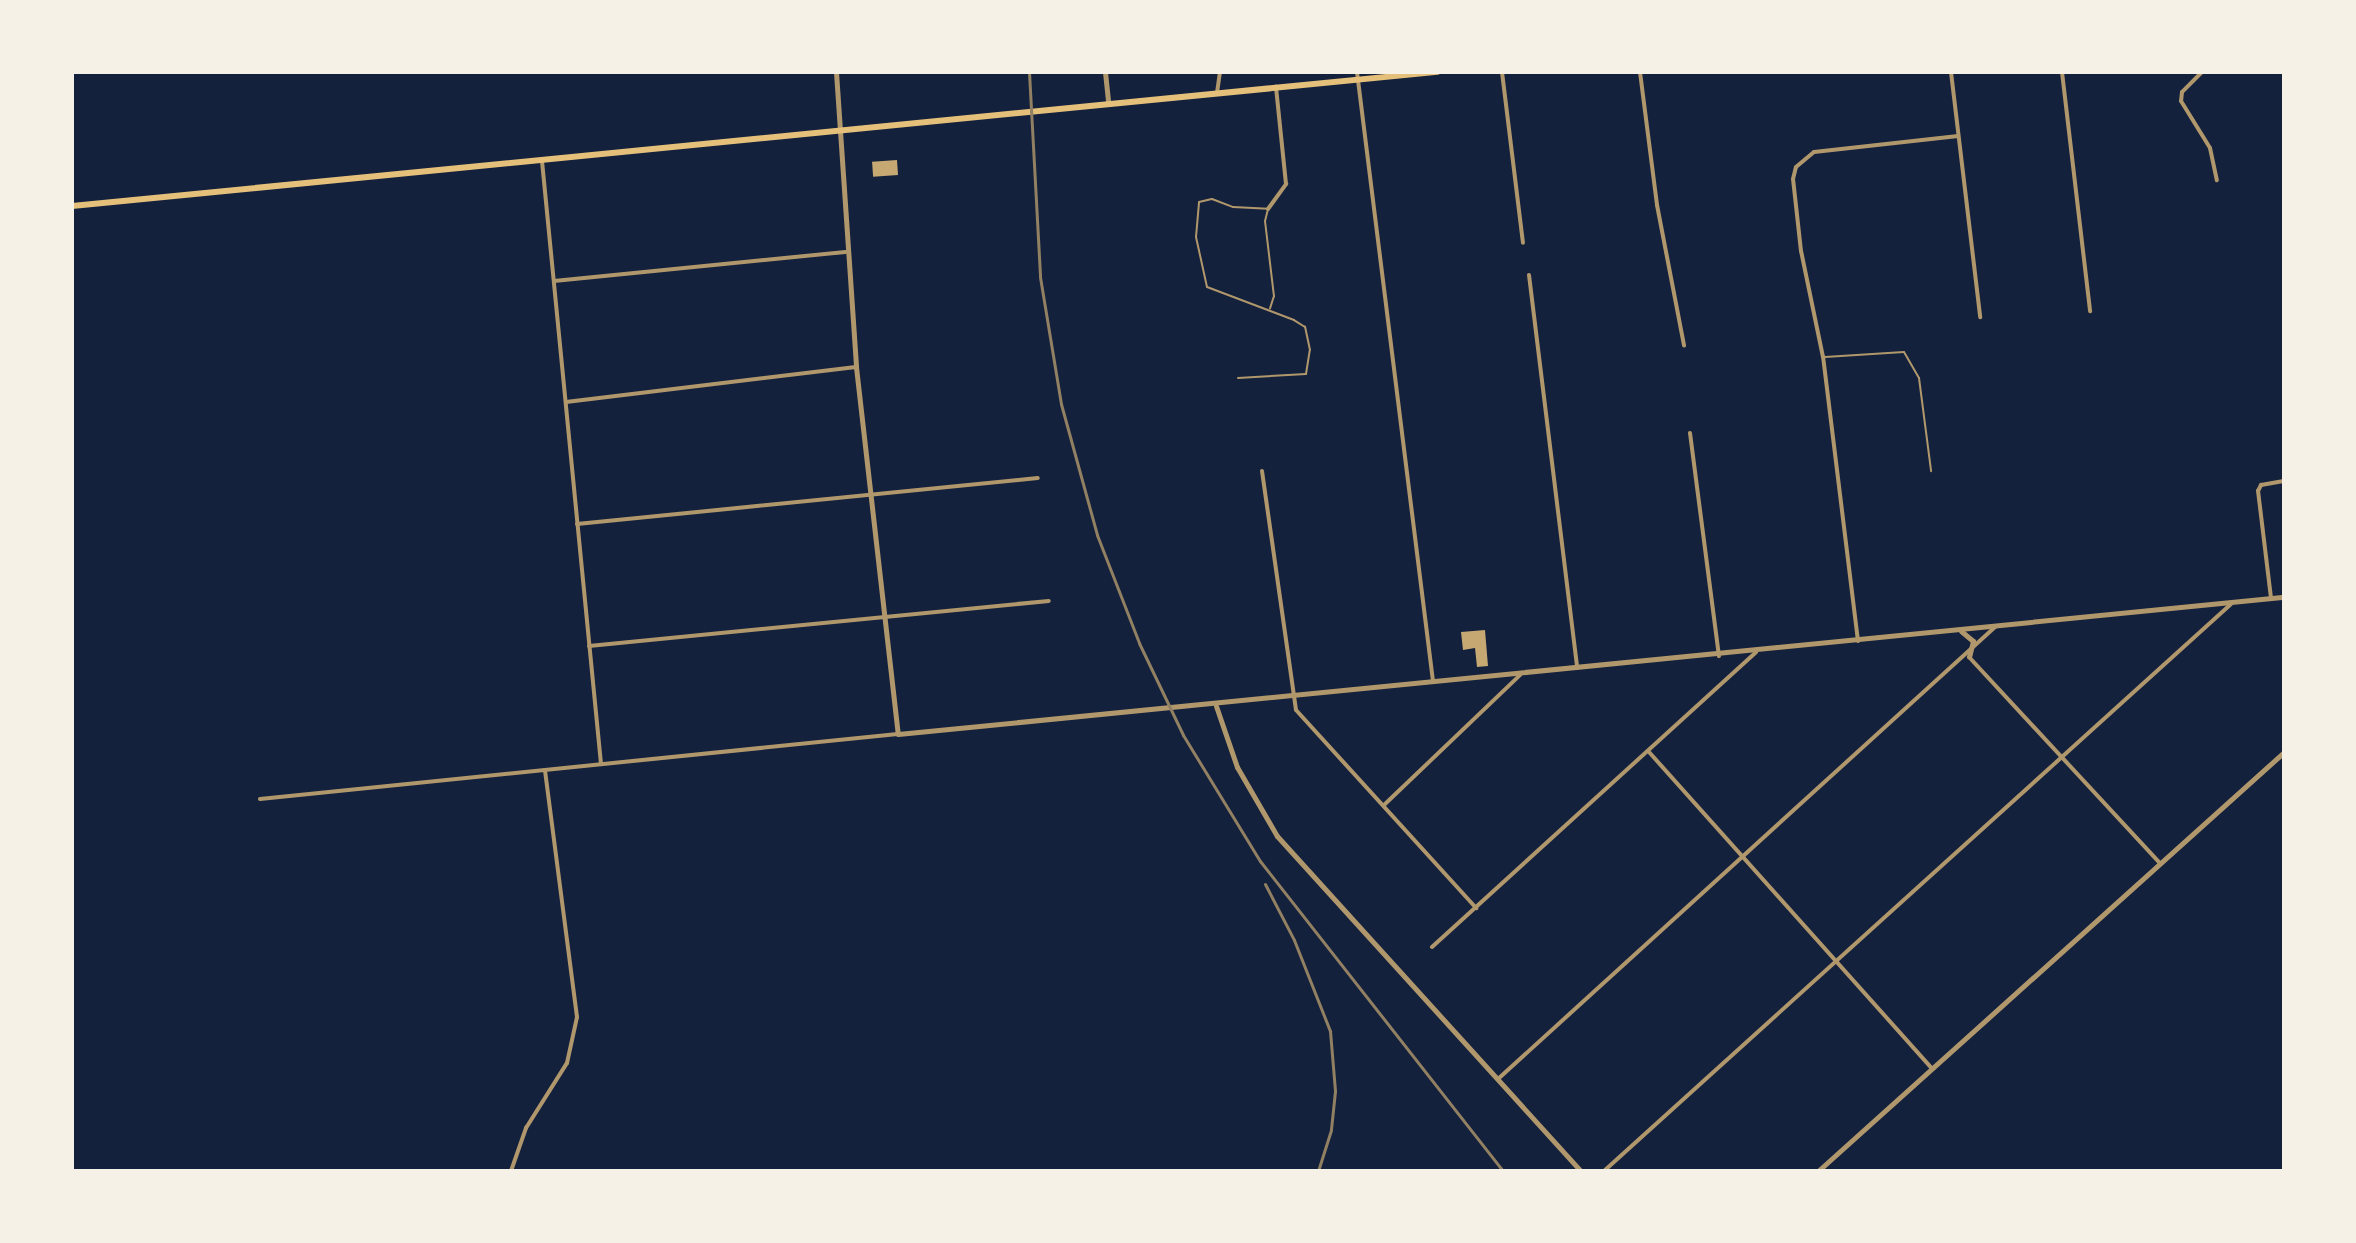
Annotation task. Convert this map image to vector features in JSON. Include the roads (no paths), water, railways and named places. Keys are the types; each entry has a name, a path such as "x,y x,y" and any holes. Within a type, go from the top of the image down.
{"main road":[{"path":"72,206 1217,93 1357,76 1437,72"}],"street":[{"path":"836,72 856,367 898,734"},
{"path":"1105,72 1108,103"},
{"path":"1217,93 1220,72"},
{"path":"1502,72 1523,243"},
{"path":"1640,72 1657,205 1684,345"},
{"path":"1951,72 1980,317"},
{"path":"2062,72 2090,311"},
{"path":"2202,72 2182,92 2181,101 2210,148 2217,180"},
{"path":"1357,76 1433,681"},
{"path":"1268,209 1284,193 1287,175 1276,87"},
{"path":"1858,641 1823,357 1801,251 1796,167 1814,152 1958,136"},
{"path":"542,161 601,764"},
{"path":"554,281 846,252"},
{"path":"1529,275 1577,668"},
{"path":"566,402 856,367"},
{"path":"1690,433 1719,656"},
{"path":"1262,471 1291,698 1296,710 1476,908"},
{"path":"577,524 1038,478"},
{"path":"2271,598 2258,491 2261,485 2284,481"},
{"path":"260,799 898,734 1216,706 1433,681 1719,656 2284,597"},
{"path":"589,646 1049,601"},
{"path":"1604,1171 2231,604"},
{"path":"1498,1080 1969,657 1996,626"},
{"path":"1960,630 1973,641 1969,657"},
{"path":"1432,947 1756,652"},
{"path":"1969,657 2160,863"},
{"path":"1384,805 1520,675"},
{"path":"1216,706 1237,767 1277,836 1581,1171"},
{"path":"1649,752 1932,1068"},
{"path":"1818,1171 2284,752"},
{"path":"511,1171 526,1128 567,1063 577,1017 545,770"}],"lane":[{"path":"1238,378 1306,374 1311,364 1305,327 1270,308 1207,287 1194,211 1199,202 1212,199 1233,207 1268,209 1265,221 1274,296 1270,308"},
{"path":"1823,357 1904,352 1919,378 1931,471"}],"railway":[{"path":"1029,72 1040,277 1061,404 1097,535 1139,643 1183,735 1260,861 1503,1171"},
{"path":"1265,884 1294,940 1330,1031 1335,1091 1331,1130 1318,1171"}]}
